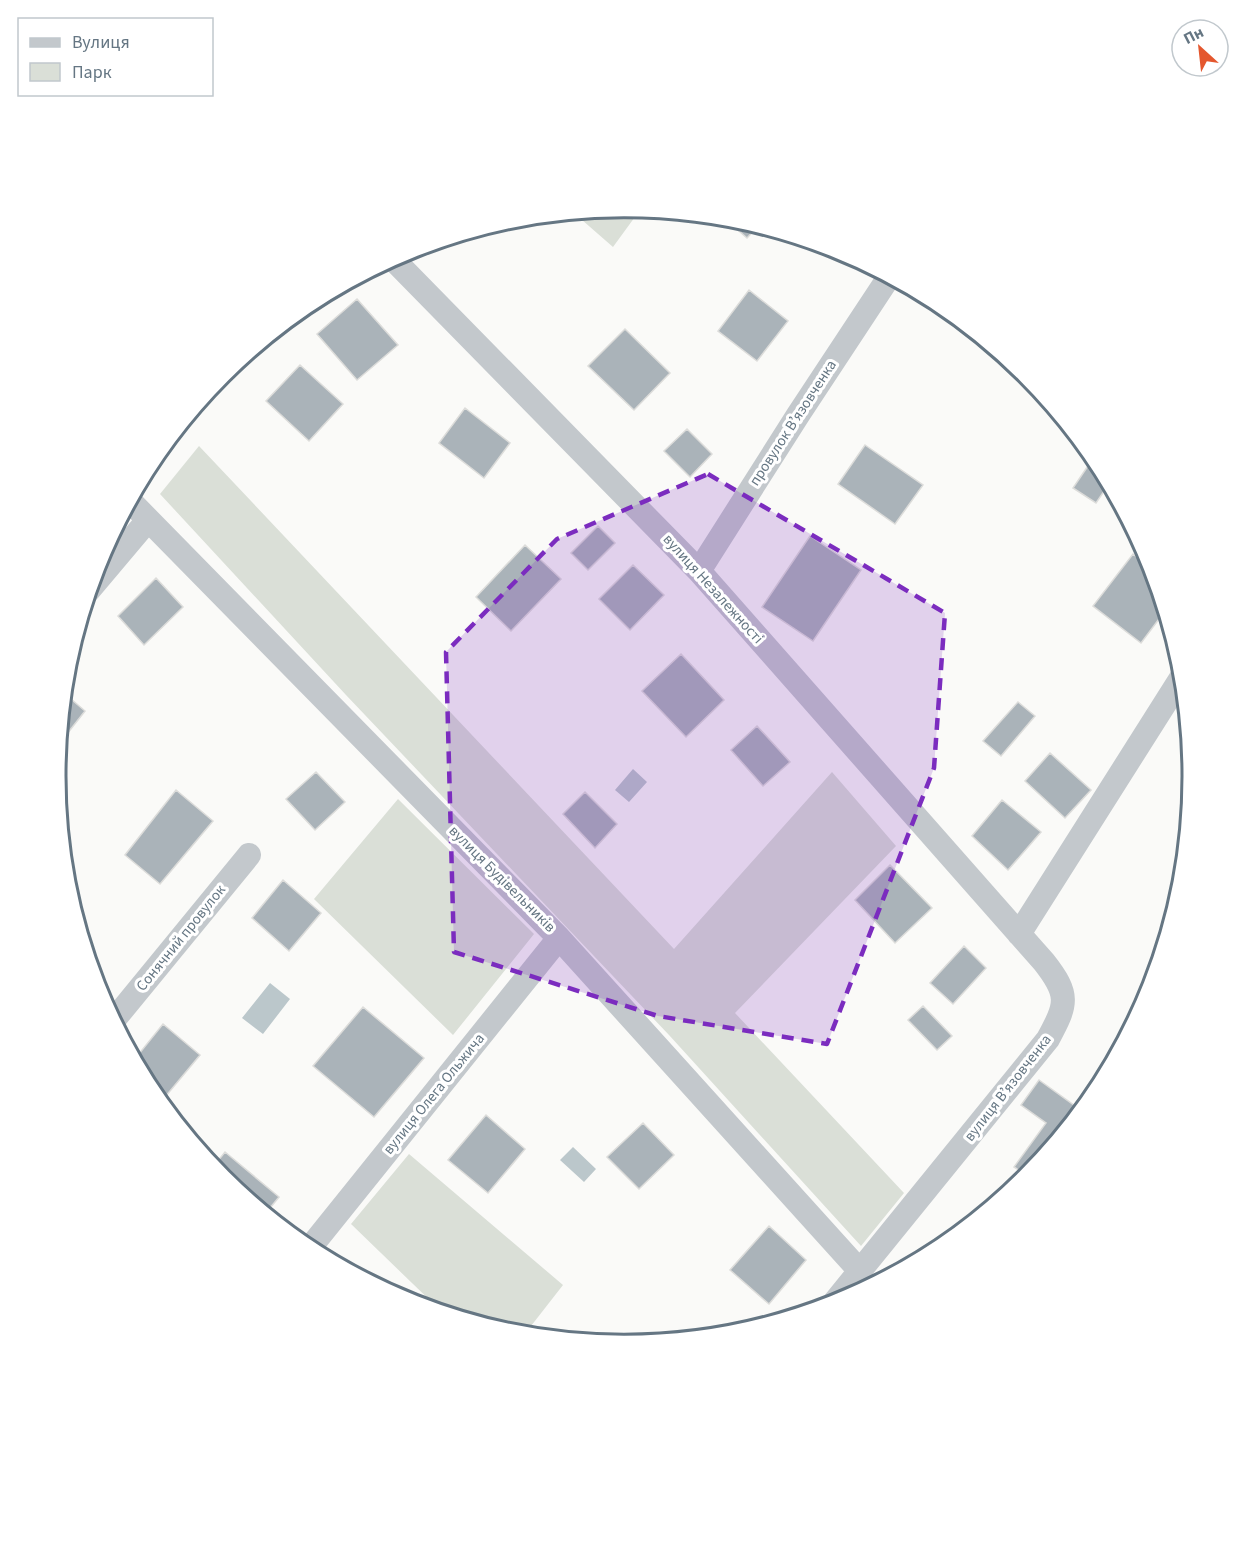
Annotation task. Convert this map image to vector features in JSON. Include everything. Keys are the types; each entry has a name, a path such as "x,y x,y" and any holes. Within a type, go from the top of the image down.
{"street":[{"name":"вулиця Незалежності","path":"400,265 699,571 1018,934"},
{"name":"провулок Вʼязовченка","path":"699,571 885,283"},
{"name":"вулиця Будівельників","path":"136,507 560,938 860,1271"},
{"path":"105,570 148,519"},
{"path":"1018,934 1174,688"},
{"name":"Сонячний провулок","path":"119,1013 249,855"},
{"name":"вулиця Вʼязовченка","path":"846,1289 1048,1039 1061,1015 1064,999 1058,979 1018,934"},
{"name":"вулиця Олега Ольжича","path":"315,1241 560,938"}],"highlighted area":[{"path":"708,474 945,613 934,768 827,1044 658,1016 454,952 446,652 557,539"}],"green space":[{"path":"634,219 613,247 583,220"},
{"path":"199,446 674,949 832,772 896,846 735,1013 904,1193 861,1246 669,1035 346,695 160,494"},
{"path":"398,799 534,934 453,1035 314,899"},
{"path":"409,1154 563,1285 531,1327 445,1305 428,1299 351,1224"}],"shaded area":[{"path":"633,769 647,782 629,802 615,790"},
{"path":"270,983 290,999 263,1034 242,1018"},
{"path":"573,1147 596,1169 584,1182 560,1160"}],"building":[{"path":"738,230 751,234 747,238"},
{"path":"749,290 788,321 757,361 718,331"},
{"path":"357,299 398,345 357,380 317,334"},
{"path":"625,329 670,373 634,410 588,366"},
{"path":"300,365 343,404 309,441 266,401"},
{"path":"465,408 510,443 484,478 439,443"},
{"path":"687,429 712,454 690,477 664,451"},
{"path":"865,445 923,485 895,524 838,484"},
{"path":"1088,466 1104,492 1096,503 1073,488"},
{"path":"598,526 615,543 588,570 571,553"},
{"path":"810,536 861,570 813,641 762,607"},
{"path":"525,545 561,579 511,631 476,597"},
{"path":"1133,554 1140,563 1159,619 1141,643 1093,606"},
{"path":"633,565 664,595 630,630 599,599"},
{"path":"156,578 183,607 144,645 118,616"},
{"path":"681,654 724,700 686,737 642,691"},
{"path":"72,700 85,711 68,733"},
{"path":"1018,702 1035,716 1001,756 983,741"},
{"path":"757,726 790,762 763,786 731,750"},
{"path":"1050,753 1091,790 1065,818 1025,781"},
{"path":"316,772 345,802 315,830 286,799"},
{"path":"176,790 213,821 160,884 125,855"},
{"path":"585,792 617,824 595,848 563,814"},
{"path":"1002,800 1041,832 1008,870 972,836"},
{"path":"890,865 932,908 895,943 855,900"},
{"path":"283,880 321,913 289,951 252,918"},
{"path":"964,946 986,968 953,1004 930,983"},
{"path":"923,1006 952,1036 937,1050 908,1020"},
{"path":"363,1007 424,1058 374,1117 313,1066"},
{"path":"163,1024 200,1055 166,1096 140,1053"},
{"path":"1039,1080 1075,1106 1019,1171 1014,1167 1046,1123 1021,1105"},
{"path":"486,1115 525,1149 488,1193 448,1160"},
{"path":"643,1123 674,1155 639,1189 607,1157"},
{"path":"225,1152 279,1197 270,1208 219,1160"},
{"path":"769,1226 806,1260 769,1304 730,1270"}]}
